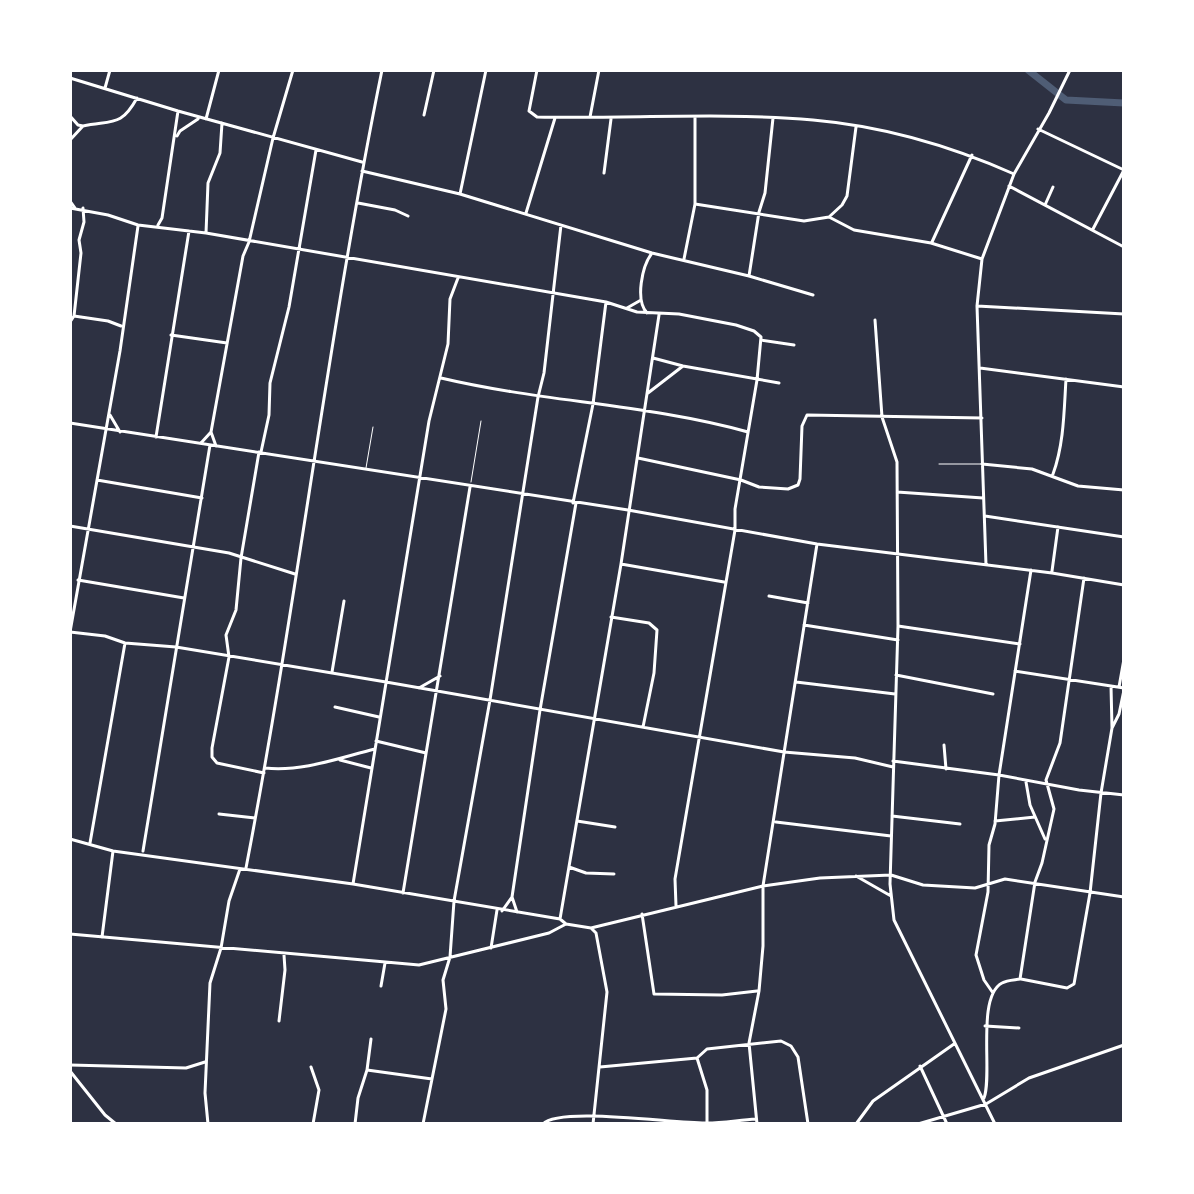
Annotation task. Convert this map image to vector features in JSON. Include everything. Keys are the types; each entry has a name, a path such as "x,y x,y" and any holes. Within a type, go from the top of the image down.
{"street":[{"path":"105,88 110,70"},
{"path":"207,120 219,70"},
{"path":"216,446 211,432 243,256 293,70"},
{"path":"208,1124 205,1093 210,983 221,948 229,901 243,869 265,768 356,203 382,70"},
{"path":"424,115 434,70"},
{"path":"460,194 486,70"},
{"path":"537,70 530,103 532,115 611,119 814,120 924,140 972,155 1014,174"},
{"path":"590,117 599,70"},
{"path":"986,565 977,306 982,259 1014,174 1070,70"},
{"path":"70,78 363,163"},
{"path":"70,116 83,126 121,120 137,98"},
{"path":"158,227 162,218 178,111"},
{"path":"526,213 555,118"},
{"path":"684,259 695,204 695,118"},
{"path":"749,276 765,193 773,118"},
{"path":"604,173 611,119"},
{"path":"175,139 193,121 207,120"},
{"path":"206,233 208,183 220,153 222,123"},
{"path":"70,140 83,126"},
{"path":"695,204 804,221 829,217 847,196 856,127"},
{"path":"1038,129 1124,170 1093,229"},
{"path":"264,773 217,763 212,757 212,748 229,657 226,635 236,610 241,558 269,415 270,383 289,307 316,150"},
{"path":"931,243 972,155"},
{"path":"362,171 460,194 652,253 813,295"},
{"path":"1009,186 1124,247"},
{"path":"1045,205 1053,187"},
{"path":"70,201 73,208 83,208 138,225 206,233 606,302 647,314 679,314 736,325 754,331 761,338 794,345"},
{"path":"356,203 395,210 408,216"},
{"path":"70,322 74,316 83,208"},
{"path":"829,217 854,230 931,243 982,259"},
{"path":"138,225 70,632 386,682 784,752 855,758 893,767"},
{"path":"423,1124 446,1009 443,980 450,957 454,901 544,373 561,225"},
{"path":"155,438 189,231"},
{"path":"647,314 641,300 645,267 652,253"},
{"path":"353,884 429,421 448,344 450,299 459,278"},
{"path":"627,308 641,300"},
{"path":"518,913 512,897 574,503 593,404 606,302"},
{"path":"977,306 1124,314"},
{"path":"560,919 621,564 659,315"},
{"path":"74,316 108,321 123,327"},
{"path":"875,320 882,417 895,452 897,492 898,640 891,836 894,920 995,1124"},
{"path":"171,335 227,343"},
{"path":"676,906 675,879 735,530 761,338"},
{"path":"653,358 779,383"},
{"path":"648,393 683,366"},
{"path":"980,368 1124,387"},
{"path":"441,378 486,389 697,418 749,433"},
{"path":"1052,474 1058,460 1066,379"},
{"path":"109,413 120,432"},
{"path":"638,458 741,480 759,487 788,489 798,485 802,426 807,415 982,418"},
{"path":"70,423 628,510 817,544 1031,570 1124,585"},
{"path":"201,443 211,432"},
{"path":"143,853 210,445"},
{"path":"982,464 1032,469 1078,486 1124,490"},
{"path":"97,480 202,498"},
{"path":"403,893 470,487"},
{"path":"897,492 983,498"},
{"path":"985,516 1124,537"},
{"path":"70,526 229,553 295,574"},
{"path":"1052,573 1058,527"},
{"path":"544,1122 574,1115 707,1124 757,1121 749,1043 759,991 763,886 817,544"},
{"path":"621,564 724,582"},
{"path":"993,994 984,980 976,955 988,892 989,845 1031,570"},
{"path":"1020,979 1035,882 1054,809 1046,784 1060,743 1084,578"},
{"path":"78,580 184,598"},
{"path":"769,596 808,603"},
{"path":"332,674 344,601"},
{"path":"611,617 649,623 655,626 658,634 643,727"},
{"path":"804,625 898,640"},
{"path":"898,626 1020,644"},
{"path":"90,843 125,643"},
{"path":"1112,728 1119,714 1124,659"},
{"path":"1015,671 1122,689"},
{"path":"896,675 993,694"},
{"path":"419,688 440,676"},
{"path":"795,681 895,694"},
{"path":"984,1098 988,1085 985,1026 993,994 1002,983 1020,979 1067,988 1074,984 1090,893 1112,728 1111,686"},
{"path":"335,707 380,717"},
{"path":"376,741 426,753"},
{"path":"944,745 946,769"},
{"path":"265,768 281,770 340,760 375,749"},
{"path":"340,760 372,768"},
{"path":"893,761 1124,795"},
{"path":"1026,782 1030,805 1046,840"},
{"path":"219,814 255,818"},
{"path":"892,816 960,824"},
{"path":"995,821 1035,817"},
{"path":"577,821 615,827"},
{"path":"775,822 891,836"},
{"path":"70,839 113,851 353,884 560,919 566,924 591,928 763,886 856,876 891,875 923,885 975,888 1005,879 1124,897"},
{"path":"102,937 113,851"},
{"path":"569,867 586,873 614,874"},
{"path":"856,876 892,897"},
{"path":"491,948 499,910 512,897"},
{"path":"642,914 654,994 722,995 759,991"},
{"path":"70,934 419,965 549,933 566,924"},
{"path":"591,928 596,933 607,992 593,1124"},
{"path":"279,1021 284,955"},
{"path":"381,986 385,963"},
{"path":"985,1026 1019,1028"},
{"path":"355,1124 371,1039"},
{"path":"600,1067 697,1058 707,1049 749,1043 786,1043 798,1057 808,1124"},
{"path":"856,1124 873,1101 954,1044"},
{"path":"918,1124 986,1104 1029,1078 1124,1045"},
{"path":"697,1058 707,1090 707,1124"},
{"path":"70,1068 186,1068 207,1061"},
{"path":"920,1066 947,1124"},
{"path":"311,1067 319,1090 313,1124"},
{"path":"70,1068 115,1124"},
{"path":"367,1070 432,1079"}],"lane":[{"path":"470,487 481,421"},
{"path":"366,470 373,427"},
{"path":"939,464 982,464"}],"waterway":[{"path":"1028,70 1066,100 1124,103"}]}
